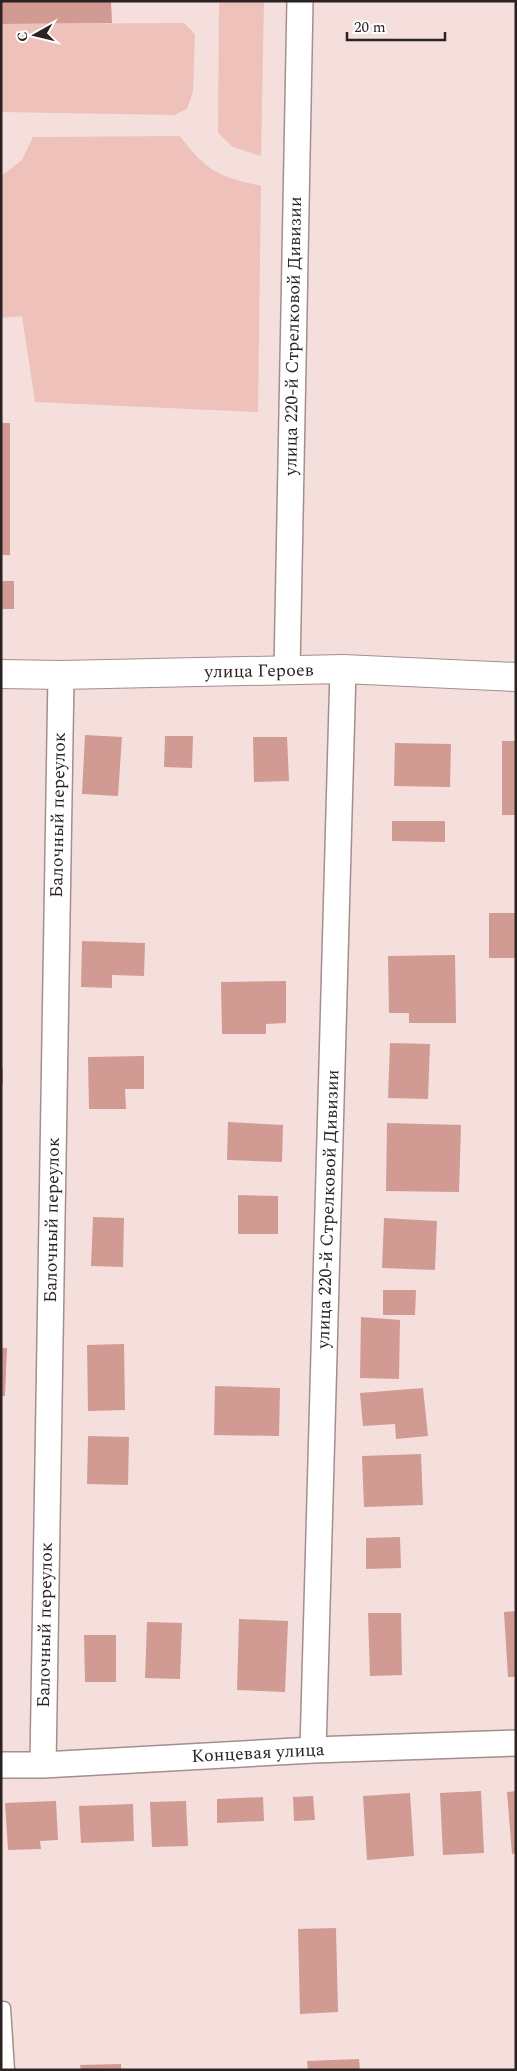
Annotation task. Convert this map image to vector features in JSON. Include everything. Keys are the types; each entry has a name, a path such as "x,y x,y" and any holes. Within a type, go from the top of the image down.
{"street":[{"name":"улица 220-й Стрелковой Дивизии","path":"287,670 300,1"},
{"name":"улица 220-й Стрелковой Дивизии","path":"313,1750 343,669"},
{"name":"улица Героев","path":"1,674 61,676 343,669 516,677"},
{"name":"Балочный переулок","path":"43,1765 61,676"},
{"name":"Концевая улица","path":"1,1765 43,1765 313,1750 516,1743"}],"lane":[{"path":"1,2008 4,2008 8,2070"}],"shaded area":[{"path":"219,1 264,1 261,156 233,147 218,133"},
{"path":"184,23 195,34 193,92 187,109 174,115 1,112 1,24"},
{"path":"180,136 198,158 214,171 234,179 261,186 258,412 35,402 22,316 1,318 1,176 22,160 33,137"}],"building":[{"path":"1,1 111,1 112,23 1,24"},
{"path":"1,423 10,423 10,555 1,555"},
{"path":"1,581 14,581 14,609 1,609"},
{"path":"85,735 122,737 118,796 82,794"},
{"path":"165,736 193,736 192,768 164,767"},
{"path":"253,737 287,737 289,781 254,782"},
{"path":"502,741 516,741 516,815 502,815"},
{"path":"395,743 451,744 450,787 394,786"},
{"path":"392,821 445,821 445,842 392,841"},
{"path":"489,913 516,913 516,958 489,958"},
{"path":"82,941 145,943 144,976 112,975 112,988 81,987"},
{"path":"455,955 456,1023 409,1023 409,1013 389,1013 388,956"},
{"path":"286,981 286,1023 266,1024 266,1034 222,1034 221,982"},
{"path":"390,1043 430,1044 428,1099 388,1098"},
{"path":"144,1056 144,1089 125,1089 126,1109 89,1109 88,1057"},
{"path":"1,1069 3,1069 3,1084 1,1084"},
{"path":"228,1122 283,1125 282,1162 227,1160"},
{"path":"387,1123 461,1125 459,1192 386,1191"},
{"path":"238,1195 278,1196 278,1234 238,1234"},
{"path":"93,1217 124,1218 123,1267 91,1266"},
{"path":"384,1218 437,1221 435,1270 382,1268"},
{"path":"383,1290 416,1290 415,1315 383,1315"},
{"path":"361,1317 400,1320 399,1379 360,1378"},
{"path":"124,1344 125,1410 88,1411 87,1345"},
{"path":"1,1348 7,1348 5,1396 1,1396"},
{"path":"215,1386 280,1388 279,1436 214,1435"},
{"path":"423,1388 428,1436 396,1439 395,1424 363,1426 360,1393"},
{"path":"88,1436 129,1437 128,1485 87,1484"},
{"path":"421,1454 423,1505 364,1507 362,1456"},
{"path":"400,1537 401,1568 366,1569 366,1538"},
{"path":"516,1611 516,1677 508,1677 504,1612"},
{"path":"368,1613 401,1613 402,1675 370,1676"},
{"path":"239,1619 288,1621 285,1692 237,1690"},
{"path":"147,1622 182,1623 180,1679 145,1678"},
{"path":"84,1635 116,1635 116,1682 85,1682"},
{"path":"481,1791 484,1853 443,1855 440,1793"},
{"path":"516,1791 516,1853 512,1854 507,1792"},
{"path":"410,1793 414,1856 367,1860 363,1796"},
{"path":"313,1796 315,1820 294,1821 293,1797"},
{"path":"263,1797 264,1821 217,1823 217,1799"},
{"path":"56,1801 58,1840 40,1841 41,1849 8,1850 5,1803"},
{"path":"186,1801 188,1846 152,1847 150,1802"},
{"path":"133,1804 134,1841 81,1843 79,1806"},
{"path":"336,1928 338,2012 300,2014 298,1929"},
{"path":"359,2059 360,2070 308,2070 307,2061"},
{"path":"121,2064 121,2070 81,2070 80,2065"}]}
